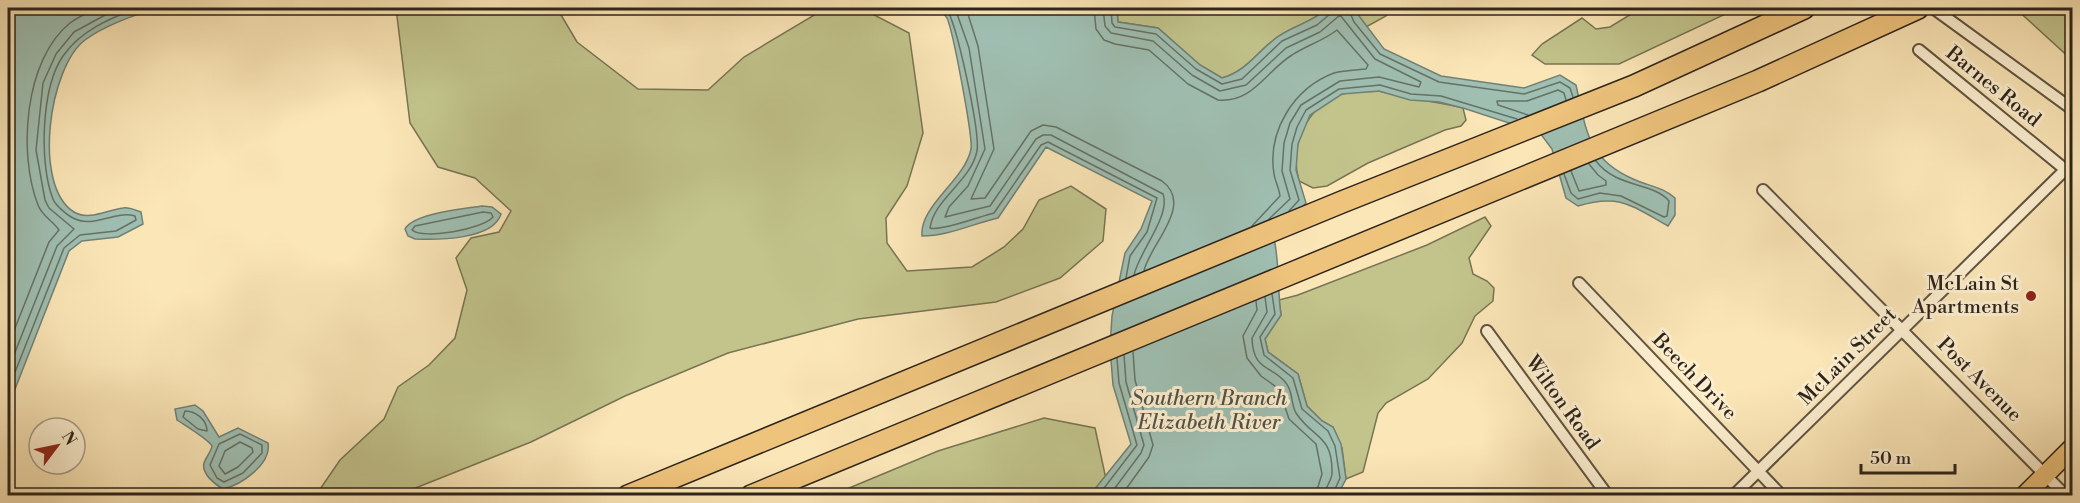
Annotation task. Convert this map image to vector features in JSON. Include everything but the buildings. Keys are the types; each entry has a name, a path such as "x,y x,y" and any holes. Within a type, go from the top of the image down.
{"highway":[{"path":"628,495 1342,202 1634,86 1803,8"},
{"path":"751,495 1827,52 1918,8"}],"main road":[{"path":"2024,495 2073,448"}],"street":[{"name":"Barnes Road","path":"1933,8 2073,109"},
{"name":"Barnes Road","path":"1919,50 2069,172"},
{"name":"McLain Street","path":"1733,495 1902,328 2069,172"},
{"name":"Post Avenue","path":"1763,190 2066,495"},
{"name":"Beech Drive","path":"1579,283 1782,495"},
{"name":"Wilton Road","path":"1487,331 1608,495"}],"green space":[{"path":"396,8 557,8 577,42 638,89 708,90 744,57 826,8 861,8 909,33 923,133 907,186 886,218 887,243 907,271 972,267 1004,247 1023,229 1039,200 1071,186 1106,209 1103,241 1060,278 996,302 858,319 728,353 625,396 531,442 398,495 316,495 340,460 384,419 398,387 429,365 455,338 467,290 456,258 471,238 499,232 511,211 475,178 438,167 410,123"},
{"path":"1117,8 1328,8 1279,36 1245,65 1231,75 1222,78 1200,65 1158,28 1118,22"},
{"path":"1353,8 1393,8 1386,16 1366,27"},
{"path":"1641,8 1730,8 1732,11 1619,64 1545,64 1532,55 1542,44 1582,18 1596,29 1610,27"},
{"path":"2015,8 2072,8 2072,60"},
{"path":"1379,91 1463,108 1466,120 1461,126 1445,130 1368,163 1327,186 1313,188 1299,181 1296,154 1303,129 1310,118 1329,100 1342,94"},
{"path":"1485,217 1491,226 1469,258 1473,274 1487,281 1494,288 1493,301 1475,316 1462,343 1428,379 1386,403 1378,413 1363,472 1346,479 1342,448 1333,427 1322,421 1307,406 1298,374 1268,352 1265,339 1281,315 1279,300 1298,295 1427,245"},
{"path":"1044,418 1095,428 1106,479 1090,495 830,496 938,451"}],"water":[{"path":"8,8 156,8 110,25 85,40 72,54 62,75 50,126 53,178 61,198 74,212 86,215 123,208 132,209 141,212 143,224 118,237 82,241 69,251 8,407"},
{"name":"Southern Branch Elizabeth River","path":"938,8 1117,8 1118,22 1158,28 1200,65 1222,78 1246,65 1279,36 1316,17 1328,8 1353,8 1384,49 1441,76 1524,88 1560,75 1576,85 1586,129 1597,152 1618,171 1665,191 1675,198 1675,215 1668,226 1635,207 1615,201 1592,202 1578,206 1566,198 1552,149 1540,133 1439,102 1410,100 1379,91 1342,94 1310,115 1298,144 1296,170 1306,203 1273,234 1277,254 1281,315 1265,339 1268,352 1298,374 1307,406 1322,421 1333,427 1341,444 1346,479 1337,496 1090,495 1131,444 1113,385 1110,347 1112,316 1125,253 1141,229 1152,201 1046,147 998,218 951,232 922,236 923,225 928,214 960,171 971,149 966,106 954,42 947,18"},
{"path":"482,206 492,207 501,214 496,223 476,234 463,237 415,239 408,236 405,229 428,215"},
{"path":"195,405 203,411 219,437 238,428 268,443 265,458 254,472 238,483 223,489 210,479 205,471 204,463 212,446 202,436 177,420 175,409"}],"place":[{"name":"McLain St Apartments","path":"2031,296"}]}
